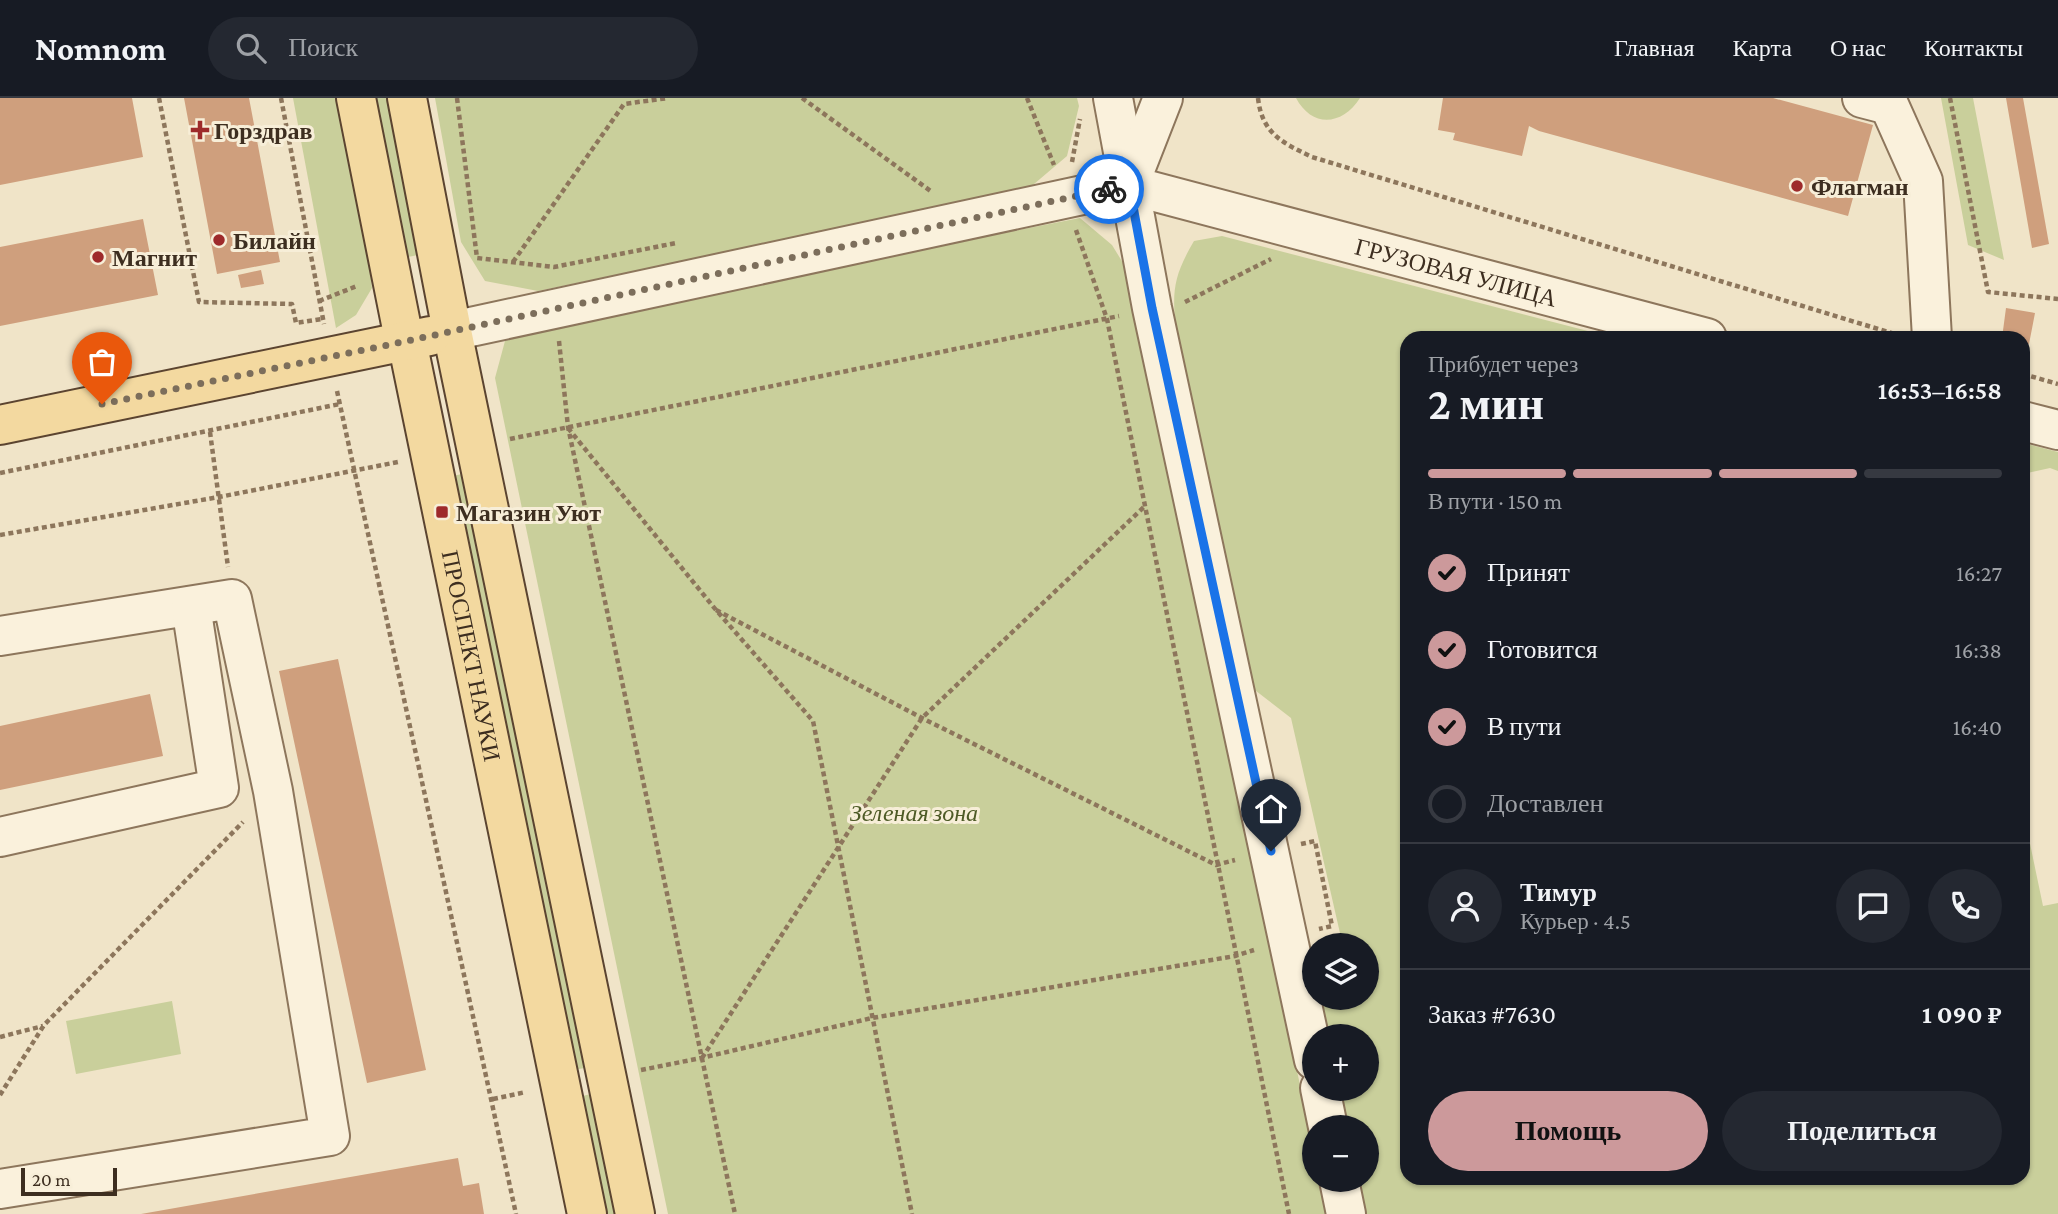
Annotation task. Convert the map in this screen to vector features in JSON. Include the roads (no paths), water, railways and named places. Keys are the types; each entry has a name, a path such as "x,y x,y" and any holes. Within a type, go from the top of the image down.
{"main road":[{"name":"ПРОСПЕКТ НАУКИ","path":"356,98 587,1214"},
{"name":"ПРОСПЕКТ НАУКИ","path":"407,98 475,446 635,1214"},
{"path":"0,425 330,357 451,328"}],"street":[{"path":"1130,182 1163,98"},
{"path":"1862,98 1889,105 1923,181 1932,331"},
{"path":"1097,105 1130,182 1152,308 1307,1024"},
{"path":"451,328 1130,182"},
{"path":"451,328 555,309 1130,182"},
{"name":"ГРУЗОВАЯ УЛИЦА","path":"1130,182 1681,331"},
{"path":"2030,423 2058,430"},
{"path":"0,636 232,599 273,791 330,1136 0,1189"},
{"path":"0,837 219,788 191,606"},
{"path":"1341,1192 1346,1214"}],"place":[{"name":"Горздрав","path":"200,130"},
{"name":"Флагман","path":"1797,186"},
{"name":"Билайн","path":"219,240"},
{"name":"Магнит","path":"98,257"},
{"name":"Магазин Уют","path":"442,512"}],"park label":[{"name":"Зеленая зона","path":"914,812"}]}
